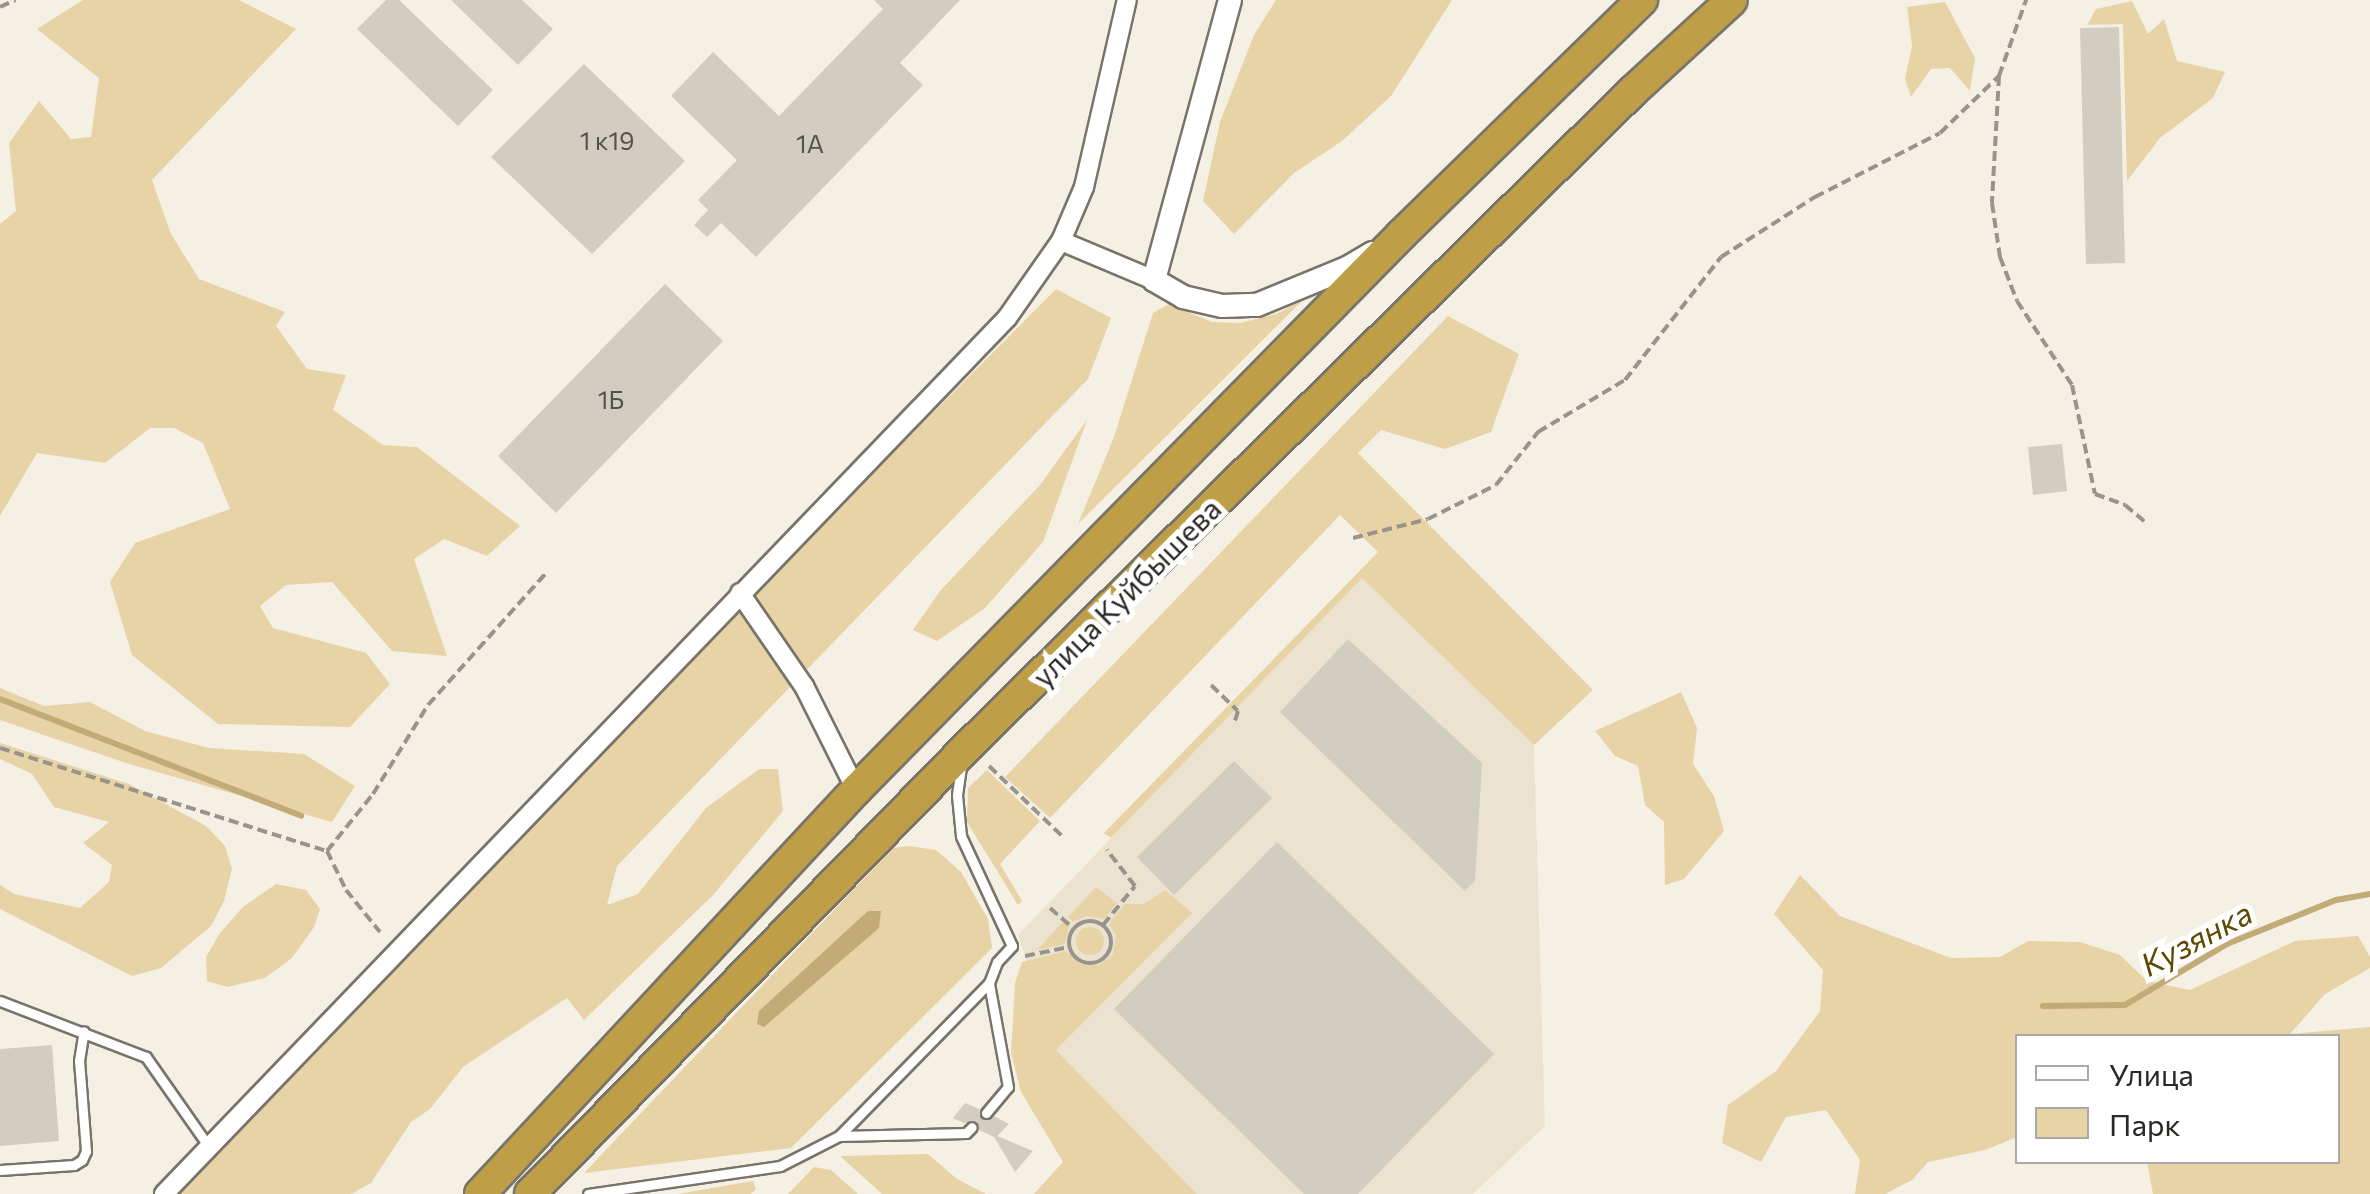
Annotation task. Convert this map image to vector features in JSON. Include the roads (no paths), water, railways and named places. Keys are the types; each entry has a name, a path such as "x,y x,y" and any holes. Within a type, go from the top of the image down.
{"highway":[{"name":"улица Куйбышева","path":"480,1194 856,790 1401,235 1642,0"},
{"name":"улица Куйбышева","path":"530,1194 976,759 1437,282 1732,0"}],"street":[{"path":"164,1194 1007,318 1060,241 1084,187 1127,0"},
{"path":"1154,280 1230,0"},
{"path":"1060,241 1154,280 1182,297 1222,306 1257,305 1349,267 1401,235"},
{"path":"740,593 804,686 856,790"}],"lane":[{"path":"588,1194 780,1166 839,1136 988,983 997,962 1012,946 960,836 956,795 976,759"},
{"path":"986,1113 1008,1087 988,983"},
{"path":"0,1001 146,1057 209,1148"},
{"path":"0,1170 74,1165 82,1160 86,1151 79,1061 84,1031"},
{"path":"839,1136 966,1133 972,1127"}],"waterway":[{"path":"0,699 301,816"},
{"name":"Кузянка","path":"2043,1006 2125,1005 2227,944 2336,900 2370,894"}]}
